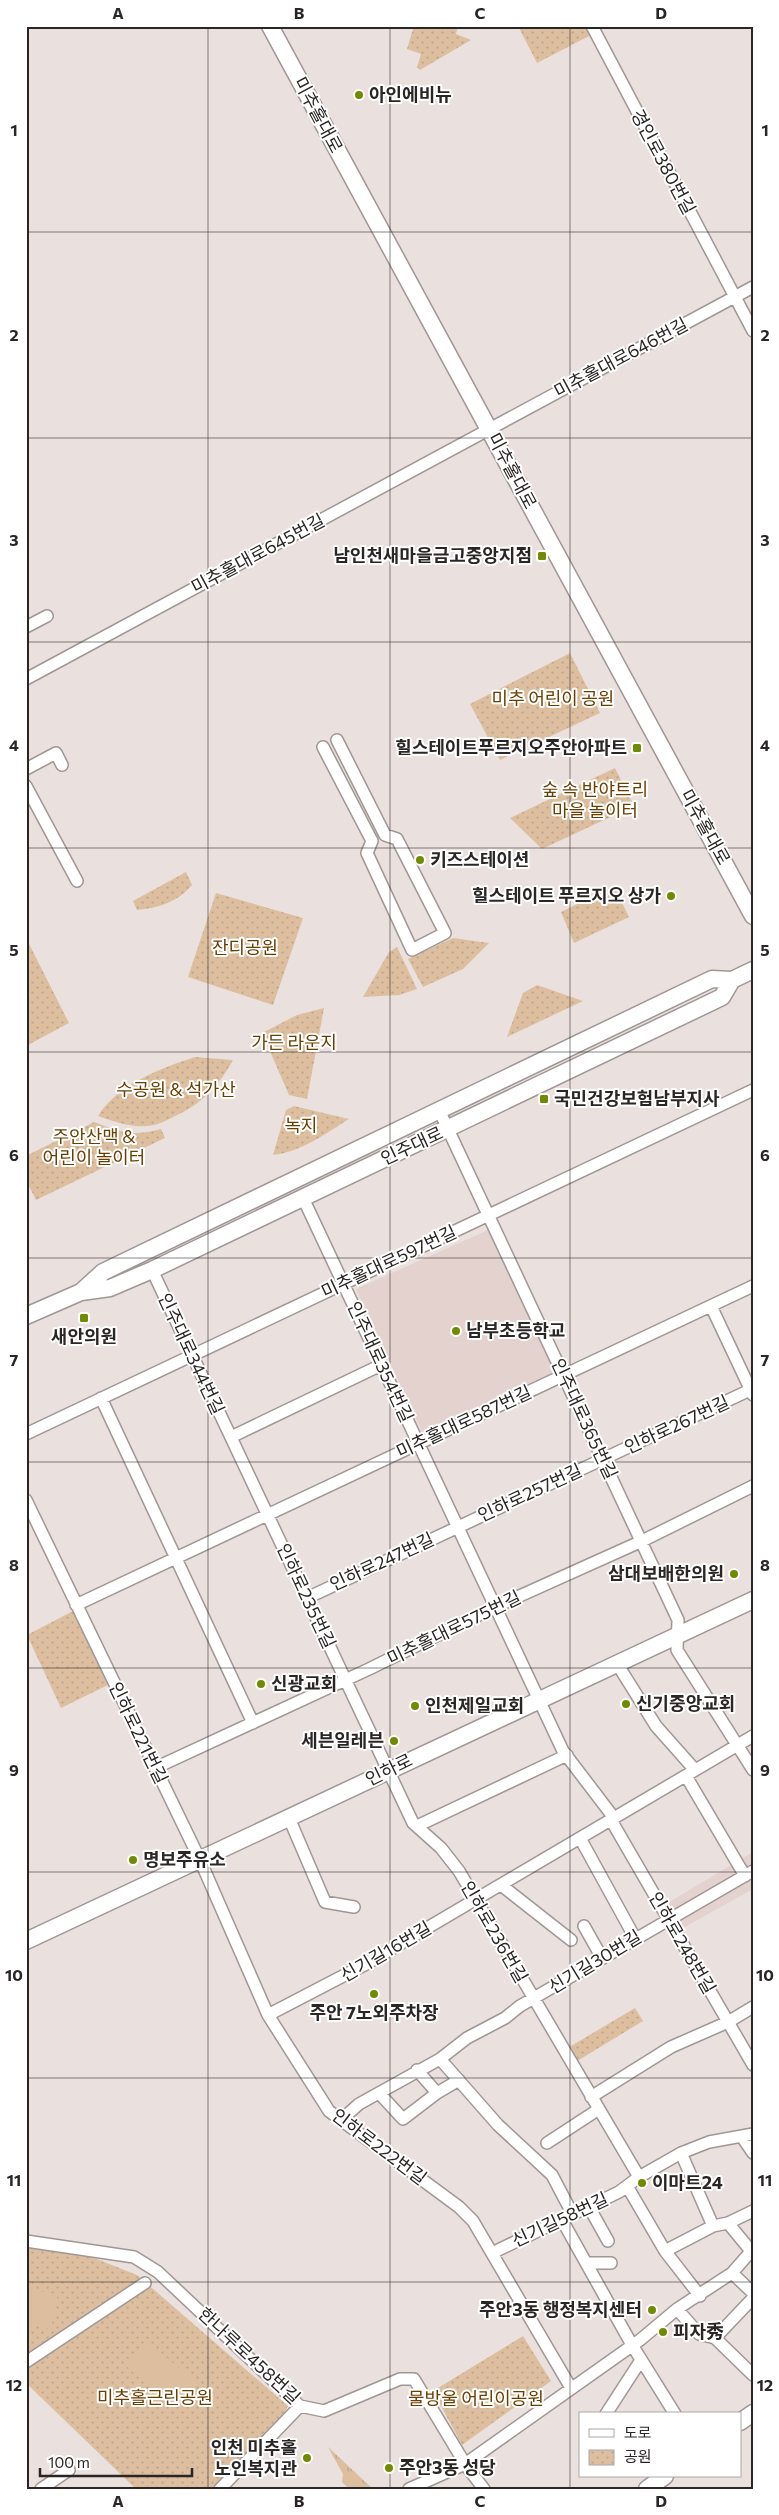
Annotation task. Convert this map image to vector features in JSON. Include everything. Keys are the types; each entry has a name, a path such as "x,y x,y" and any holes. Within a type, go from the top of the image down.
{"main road":[{"name":"미추홀대로","path":"270,26 753,916"},
{"name":"인주대로","path":"81,1292 103,1272 143,1252 712,979 732,980 753,970"},
{"name":"인주대로","path":"26,1316 81,1292 110,1288 152,1270 722,997 732,980"},
{"name":"인하로","path":"26,1941 616,1662 677,1642 751,1604"},
{"path":"742,2421 753,2413"},
{"path":"648,2489 662,2478"}],"street":[{"name":"경인로380번길","path":"592,26 753,331"},
{"name":"미추홀대로646번길","path":"489,430 753,287"},
{"name":"미추홀대로645번길","path":"26,679 489,430"},
{"path":"26,626 46,616"},
{"path":"323,748 372,841 367,853 412,950 446,933 397,839 386,835 336,740"},
{"path":"26,769 56,754 62,765"},
{"path":"26,786 77,881"},
{"name":"미추홀대로597번길","path":"26,1434 753,1090"},
{"name":"인주대로365번길","path":"439,1110 678,1620 677,1642"},
{"name":"인주대로354번길","path":"303,1198 418,1444"},
{"name":"인주대로344번길","path":"152,1270 268,1514"},
{"name":"미추홀대로587번길","path":"76,1605 753,1286"},
{"name":"인하로267번길","path":"603,1459 752,1393 711,1306"},
{"path":"231,1437 381,1365"},
{"path":"101,1398 252,1723"},
{"path":"418,1444 539,1699"},
{"name":"인하로257번길","path":"458,1527 603,1459"},
{"name":"미추홀대로575번길","path":"155,1768 346,1680 495,1607 642,1541 753,1486"},
{"name":"인하로221번길","path":"26,1500 200,1860"},
{"name":"인하로235번길","path":"268,1514 389,1771"},
{"name":"인하로247번길","path":"307,1598 458,1527"},
{"path":"677,1642 753,1770"},
{"path":"616,1662 640,1705 690,1773 749,1874"},
{"name":"인하로248번길","path":"539,1699 563,1751 612,1814 612,1820 667,1920 753,2066"},
{"name":"신기길16번길","path":"268,2015 366,1964 753,1736"},
{"path":"417,1826 567,1755"},
{"name":"인하로236번길","path":"389,1771 417,1826 441,1848 459,1871 474,1900 639,2177"},
{"path":"289,1818 325,1902 354,1907"},
{"path":"580,1838 635,1938"},
{"name":"인하로222번길","path":"200,1860 268,2015 329,2111 459,2207 473,2221 571,2388"},
{"name":"신기길30번길","path":"341,2120 359,2104 417,2070 440,2059 468,2038 488,2028 635,1938 749,1874"},
{"path":"501,1884 571,1940"},
{"path":"584,1926 602,1958"},
{"path":"591,2097 671,2047 728,2022 753,2007"},
{"path":"440,2059 498,2125 552,2175 573,2215"},
{"path":"417,2070 437,2093"},
{"path":"379,2092 404,2119 437,2093 459,2080"},
{"path":"547,2143 599,2109"},
{"path":"747,2135 753,2153"},
{"name":"신기길58번길","path":"492,2253 539,2229 589,2207 681,2153 709,2142 747,2135"},
{"path":"681,2153 713,2226"},
{"name":"신기길58번길","path":"627,2186 665,2251 700,2296"},
{"path":"589,2207 608,2240"},
{"path":"665,2251 713,2226 728,2223 753,2210"},
{"path":"562,2220 632,2345 674,2412"},
{"path":"408,2489 465,2464 632,2345 677,2309 700,2296 732,2273 752,2250 728,2223"},
{"name":"한나루로458번길","path":"26,2241 134,2257 158,2272 300,2406 324,2411 400,2379 414,2379 465,2464"},
{"path":"586,2263 611,2262"},
{"path":"732,2273 753,2293"},
{"path":"26,2362 146,2283"},
{"path":"715,2338 753,2298"},
{"path":"677,2309 699,2334 715,2338 751,2369"},
{"path":"607,2412 626,2380 641,2360"},
{"path":"220,2489 300,2406"},
{"path":"465,2464 484,2489"},
{"path":"41,2489 69,2470"}],"shaded area":[{"name":"남부초등학교","path":"488,1230 556,1373 424,1436 356,1289"},
{"path":"753,1852 753,1889 674,1933 661,1907"}],"green space":[{"path":"414,26 458,26 456,34 471,40 420,70 417,67 421,54 407,49"},
{"path":"518,26 589,26 593,34 537,63"},
{"name":"미추 어린이 공원","path":"570,653 600,713 500,760 470,704"},
{"name":"숲 속 반야트리 마을 놀이터","path":"615,768 634,806 542,849 510,818"},
{"path":"186,872 192,885 180,896 160,906 137,910 133,901"},
{"path":"614,886 629,917 574,943 561,912"},
{"name":"잔디공원","path":"216,893 303,918 273,1005 188,977"},
{"path":"26,938 69,1023 26,1046"},
{"path":"453,938 489,943 463,969 423,987 408,959"},
{"path":"397,947 417,989 399,995 363,997 389,952"},
{"path":"537,985 583,1001 507,1037 523,993"},
{"name":"가든 라운지","path":"324,1008 307,1099 289,1095 262,1033 297,1015"},
{"name":"수공원 & 석가산","path":"195,1057 233,1060 208,1094 183,1112 164,1122 150,1126 128,1125 98,1116 116,1095 141,1079 168,1066"},
{"name":"녹지","path":"294,1106 349,1119 303,1146 273,1155 286,1110"},
{"name":"주안산맥 & 어린이 놀이터","path":"94,1122 134,1133 161,1129 165,1138 36,1200 26,1180 26,1156"},
{"path":"73,1611 108,1685 61,1708 27,1635"},
{"path":"635,2008 643,2021 574,2063 566,2049"},
{"name":"미추홀근린공원","path":"26,2248 89,2256 137,2275 288,2406 275,2430 217,2489 136,2489 26,2383"},
{"path":"26,2290 58,2294 51,2329 26,2324"},
{"name":"물방울 어린이공원","path":"523,2336 551,2381 462,2445 433,2391"},
{"path":"147,2341 199,2385 174,2409 125,2365"},
{"path":"328,2447 373,2489 349,2489 342,2482 343,2474"}],"place":[{"name":"아인에비뉴","path":"359,95"},
{"name":"남인천새마을금고중앙지점","path":"542,556"},
{"name":"힐스테이트푸르지오주안아파트","path":"637,748"},
{"name":"키즈스테이션","path":"420,860"},
{"name":"힐스테이트 푸르지오 상가","path":"671,896"},
{"name":"국민건강보험남부지사","path":"544,1099"},
{"name":"새안의원","path":"84,1318"},
{"name":"남부초등학교","path":"456,1331"},
{"name":"삼대보배한의원","path":"734,1574"},
{"name":"신광교회","path":"261,1684"},
{"name":"신기중앙교회","path":"626,1704"},
{"name":"인천제일교회","path":"415,1706"},
{"name":"세븐일레븐","path":"394,1741"},
{"name":"명보주유소","path":"133,1860"},
{"name":"주안 7노외주차장","path":"374,1994"},
{"name":"이마트24","path":"642,2183"},
{"name":"주안3동 행정복지센터","path":"652,2310"},
{"name":"피자秀","path":"663,2332"},
{"name":"인천 미추홀 노인복지관","path":"307,2458"},
{"name":"주안3동 성당","path":"389,2468"}]}
